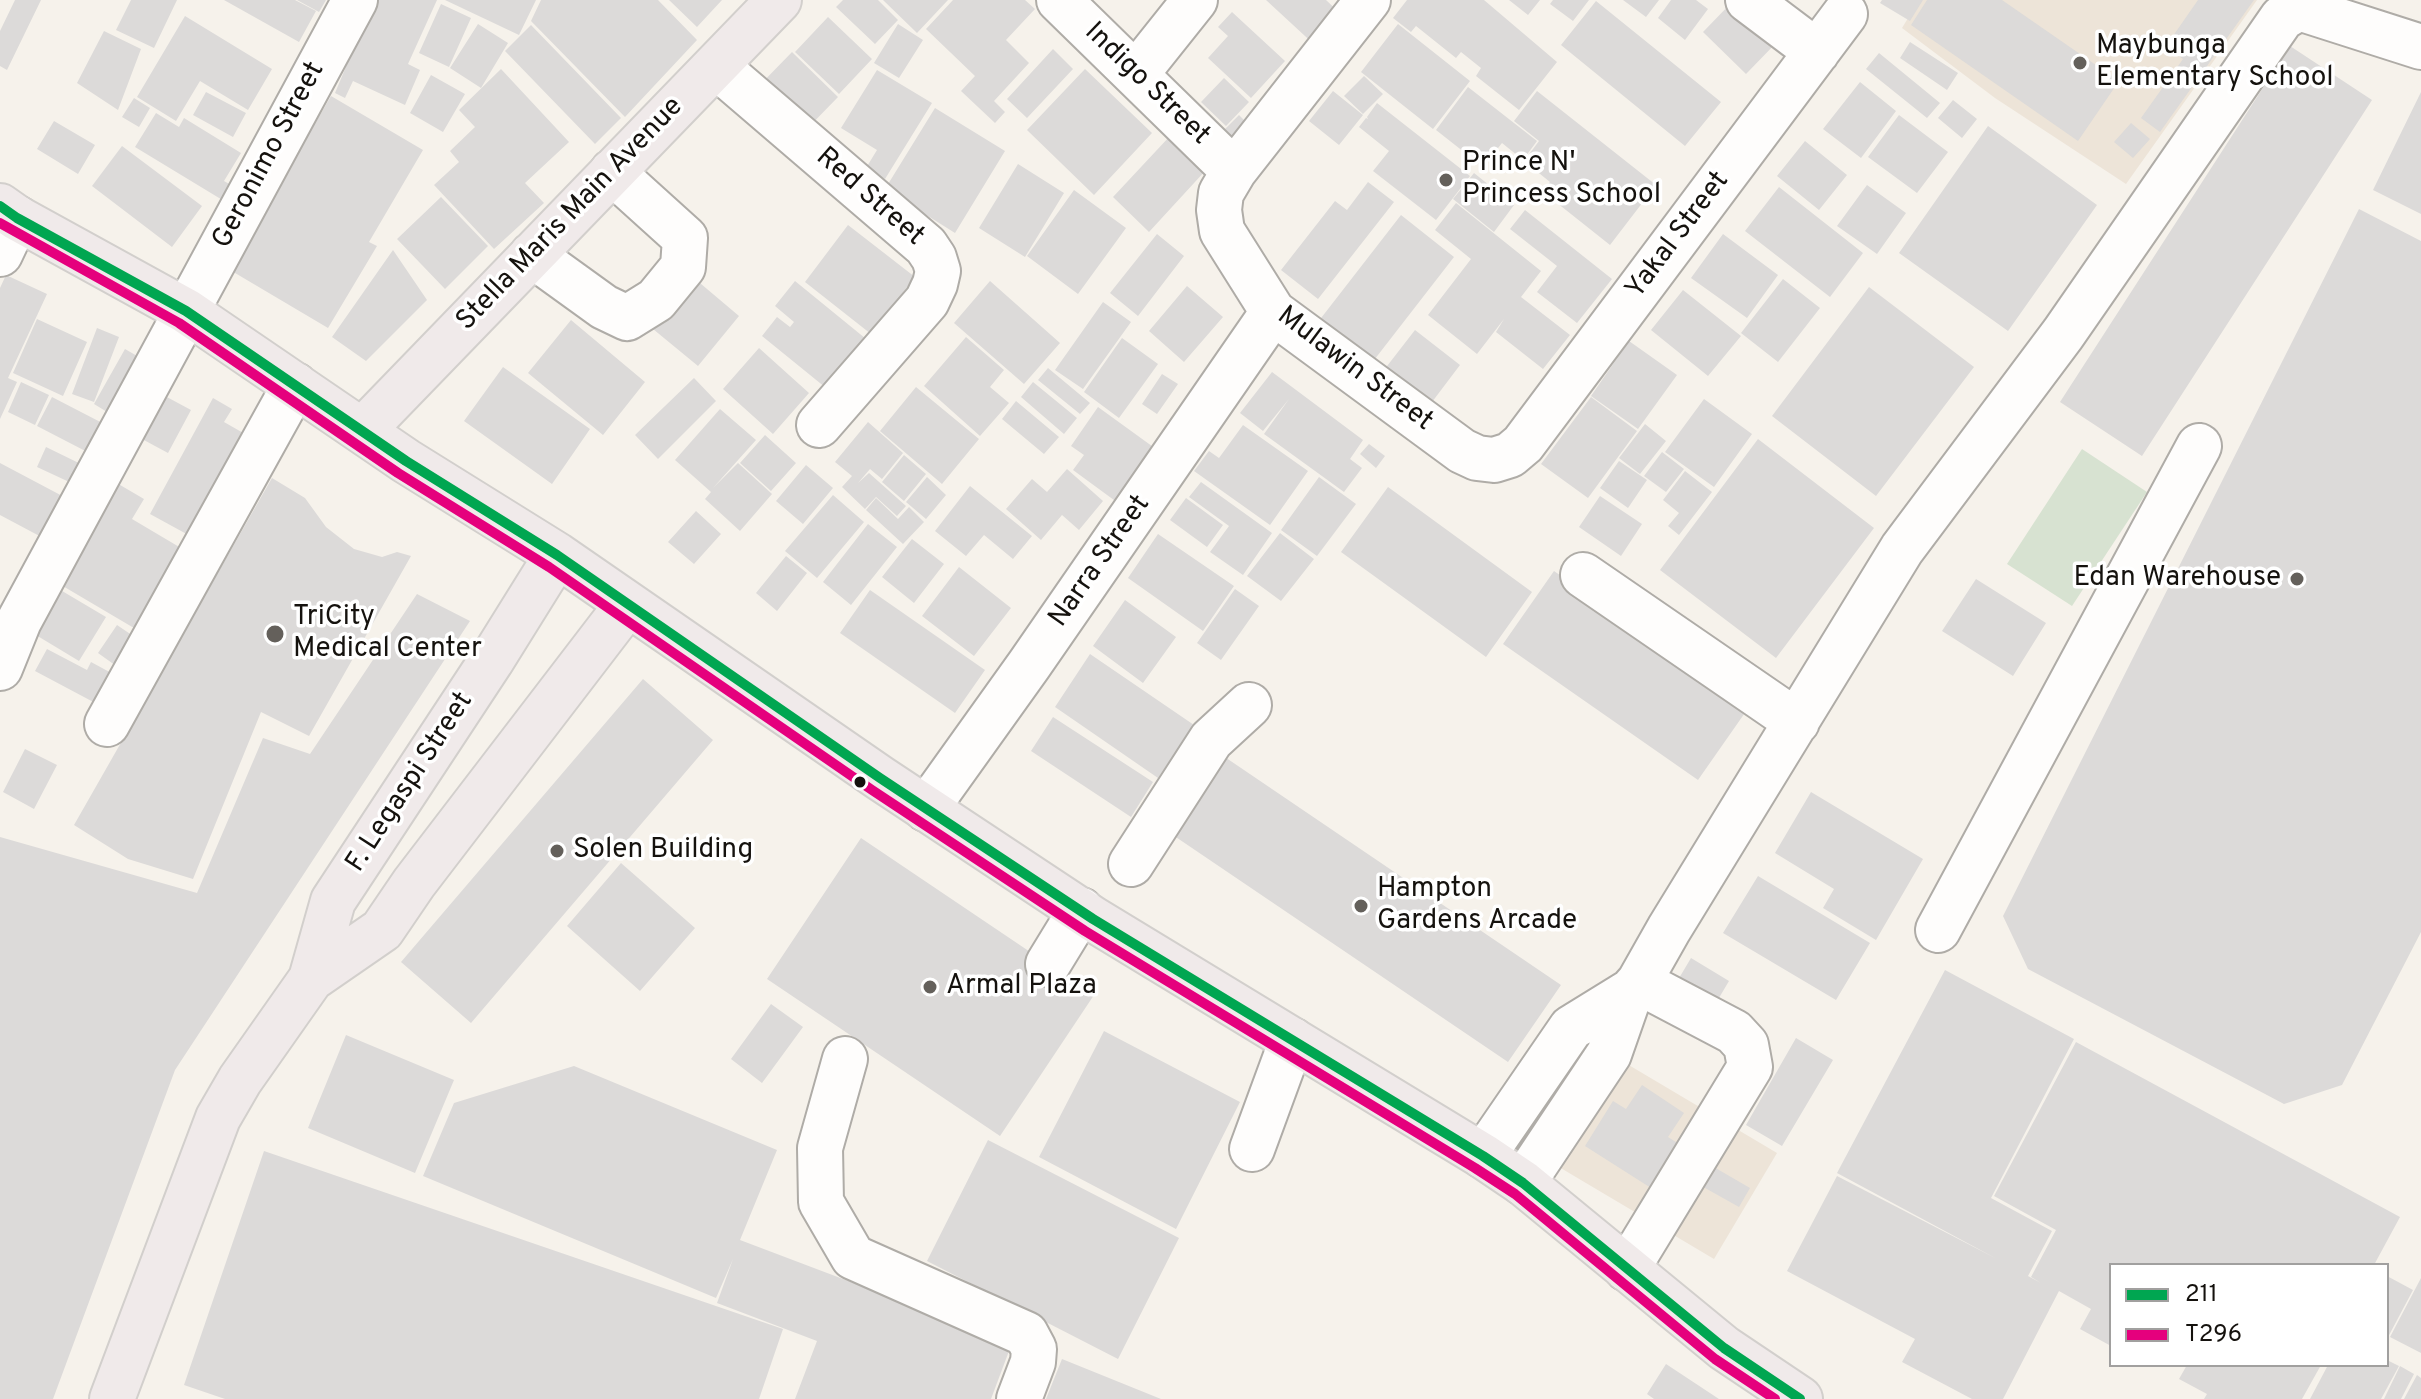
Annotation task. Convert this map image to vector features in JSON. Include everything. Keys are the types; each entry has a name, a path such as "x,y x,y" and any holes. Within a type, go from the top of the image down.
{"main road":[{"name":"Stella Maris Main Avenue","path":"363,430 779,0"},
{"path":"6,226 186,311 406,461 557,555 926,809 1081,910 1483,1156 1523,1183 1724,1348 1800,1399"},
{"name":"F. Legaspi Street","path":"112,1399 218,1118 240,1080 311,979 333,901 557,555"},
{"name":"F. Legaspi Street","path":"311,979 382,930 414,883 627,605"}],"street":[{"name":"Geronimo Street","path":"0,668 19,621 355,0"},
{"name":"Indigo Street","path":"1059,0 1136,74 1227,182"},
{"path":"1136,74 1195,0"},
{"path":"1227,182 1368,0"},
{"path":"1748,0 1817,52"},
{"path":"1523,1183 1609,1054 1635,986 1902,549 2063,334 2282,18 2299,8 2421,47"},
{"name":"Yakal Street","path":"1510,455 1523,444 1845,14"},
{"name":"Red Street","path":"716,66 926,246 938,271 927,301 819,425"},
{"path":"532,255 604,307 627,318 656,300 683,267 685,238 612,172"},
{"name":"Mulawin Street","path":"1227,182 1219,210 1222,231 1273,312 1462,451 1477,458 1494,460 1510,455"},
{"name":"Narra Street","path":"926,809 1273,312"},
{"path":"107,724 295,385"},
{"path":"1938,930 2199,446"},
{"path":"1583,575 1797,722"},
{"path":"1131,864 1211,740 1249,705"},
{"path":"1048,964 1081,910"},
{"path":"1483,1156 1571,1028 1635,986"},
{"path":"1627,1269 1750,1067 1746,1045 1734,1032 1635,986"},
{"path":"1252,1149 1292,1040"},
{"path":"845,1059 820,1148 821,1202 853,1257 1026,1334 1034,1349 1033,1362 1019,1399"}],"shaded area":[{"name":"Maybunga Elementary School","path":"1919,0 2257,0 2126,184 1995,98 1902,28"},
{"path":"1622,1061 1777,1153 1714,1259 1559,1167"}],"green space":[{"path":"2082,449 2147,492 2072,606 2007,564"}],"building":[{"path":"15,0 41,0 7,70 0,66 0,31"},
{"path":"131,0 177,0 154,48 116,30"},
{"path":"224,0 295,0 316,11 299,42"},
{"path":"297,0 326,0 319,12"},
{"path":"374,0 437,0 408,64 420,70 405,105 353,81 345,98 335,93"},
{"path":"445,0 536,0 519,35"},
{"path":"541,0 658,0 697,40 625,117 531,21"},
{"path":"669,0 722,0 697,27"},
{"path":"843,0 878,0 898,20 875,44 836,7"},
{"path":"883,0 948,0 917,33"},
{"path":"953,0 1025,0 1035,9 1006,40 1029,63 994,101 1005,112 995,123 961,91 975,76 926,29"},
{"path":"1266,0 1326,0 1345,18 1318,48"},
{"path":"1407,0 1484,0 1557,62 1519,110 1476,76 1481,68 1461,52 1456,58 1416,26 1411,32 1393,18"},
{"path":"1509,0 1540,0 1528,15"},
{"path":"1553,0 1589,0 1573,21 1550,4"},
{"path":"1623,0 1659,0 1646,17"},
{"path":"1671,0 1696,0 1708,9 1685,40 1658,18"},
{"path":"1734,0 1778,41 1746,74 1703,32"},
{"path":"1882,0 1923,0 1910,21 1880,3"},
{"path":"1927,0 2002,0 2119,81 2078,141 1911,25"},
{"path":"2198,0 2254,0 2160,132 2141,118 2183,59 2166,46"},
{"path":"1596,1 1721,102 1685,146 1561,45"},
{"path":"441,4 471,18 449,67 419,53"},
{"path":"1232,12 1285,61 1251,98 1208,58 1228,36 1218,27"},
{"path":"185,16 272,69 248,110 200,81 176,121 137,97"},
{"path":"828,17 872,59 839,94 795,52"},
{"path":"478,24 508,43 481,88 450,68"},
{"path":"898,24 923,40 899,78 874,63"},
{"path":"1398,24 1470,81 1433,129 1361,72"},
{"path":"531,25 621,118 595,144 505,51"},
{"path":"104,31 141,49 118,110 77,83"},
{"path":"1910,42 1958,73 1947,90 1900,58"},
{"path":"2290,46 2372,100 2142,456 2060,402"},
{"path":"1053,49 1073,69 1027,118 1007,99"},
{"path":"792,52 838,97 802,134 756,89"},
{"path":"1879,53 1940,103 1927,118 1866,69"},
{"path":"501,69 569,142 525,183 544,203 494,249 434,185 459,162 450,151 475,127 459,110"},
{"path":"1085,69 1152,133 1094,195 1027,130"},
{"path":"877,70 932,103 885,179 866,168 877,150 841,128"},
{"path":"431,75 465,94 443,132 410,113"},
{"path":"1364,76 1383,94 1363,114 1344,96"},
{"path":"1224,78 1249,102 1226,126 1201,102"},
{"path":"1860,82 1896,111 1861,158 1823,129"},
{"path":"1468,87 1537,141 1523,160 1502,143 1483,167 1436,130"},
{"path":"1333,91 1363,115 1339,145 1309,121"},
{"path":"1537,91 1656,185 1610,245 1542,191 1550,182 1524,161 1539,141 1514,121"},
{"path":"206,92 246,113 233,137 193,115"},
{"path":"2421,92 2421,214 2373,190"},
{"path":"331,96 423,150 369,242 377,246 328,328 230,270"},
{"path":"134,98 150,108 139,127 122,117"},
{"path":"1953,100 1977,119 1962,138 1938,118"},
{"path":"1377,103 1470,176 1436,220 1373,171 1389,151 1359,127"},
{"path":"935,108 1005,151 955,233 885,189"},
{"path":"156,113 179,127 184,118 241,153 224,181 238,189 229,204 135,147"},
{"path":"1239,115 1253,129 1240,143 1225,129"},
{"path":"1899,115 1948,152 1917,193 1868,157"},
{"path":"54,121 95,145 78,174 37,149"},
{"path":"2131,123 2150,139 2133,158 2114,142"},
{"path":"1988,126 2097,205 2008,331 1899,253"},
{"path":"1170,136 1206,170 1149,232 1113,197"},
{"path":"1805,141 1847,175 1819,210 1777,176"},
{"path":"122,146 202,206 172,247 92,186"},
{"path":"1018,164 1064,193 1025,257 979,228"},
{"path":"1474,173 1514,205 1494,232 1453,199"},
{"path":"1368,182 1394,202 1318,299 1281,270 1335,201 1347,210"},
{"path":"1867,185 1906,213 1877,254 1837,226"},
{"path":"1779,187 1863,253 1830,297 1745,231"},
{"path":"1074,190 1126,228 1078,294 1027,256"},
{"path":"441,197 488,246 445,289 397,239"},
{"path":"1456,203 1541,271 1521,297 1570,335 1543,369 1496,332 1504,319 1477,354 1428,315 1471,259 1435,230"},
{"name":"Edan Warehouse","path":"2359,209 2421,241 2421,932 2342,1085 2284,1104 2028,969 2003,916"},
{"path":"1525,210 1612,279 1577,323 1537,292 1557,266 1510,229"},
{"path":"1401,215 1454,257 1371,364 1318,322"},
{"path":"848,225 915,277 871,334 805,282"},
{"path":"1157,234 1184,256 1138,316 1110,293"},
{"path":"1723,234 1778,275 1747,318 1691,278"},
{"path":"393,250 427,300 366,361 332,337"},
{"path":"6,275 47,294 8,378 17,382 0,419 0,288"},
{"path":"694,278 739,316 698,366 653,329"},
{"path":"1783,279 1820,308 1778,362 1741,333"},
{"path":"795,281 871,343 831,392 762,336 777,317 790,327 794,322 775,306"},
{"path":"990,281 1060,343 1024,384 954,323"},
{"path":"1187,286 1223,317 1184,362 1149,331"},
{"path":"1869,287 1974,367 1876,496 1772,416"},
{"path":"1683,290 1741,336 1708,376 1651,330"},
{"path":"1103,302 1131,322 1083,389 1055,370"},
{"path":"37,319 87,342 63,396 13,373"},
{"path":"571,320 645,382 603,435 528,373"},
{"path":"97,328 119,337 94,402 72,394"},
{"path":"1415,330 1460,365 1429,406 1384,370"},
{"path":"966,337 1004,370 990,387 1009,403 980,436 924,386"},
{"path":"1122,338 1158,364 1119,418 1084,392"},
{"path":"1629,341 1677,375 1638,429 1591,396"},
{"path":"759,348 809,393 773,434 723,389"},
{"path":"125,349 144,360 122,421 94,404"},
{"path":"503,367 590,429 552,484 464,421"},
{"path":"1048,368 1090,403 1080,414 1038,380"},
{"path":"1272,372 1363,440 1350,459 1362,468 1344,492 1264,434 1289,399 1263,431 1240,413"},
{"path":"1162,374 1178,384 1157,414 1142,404"},
{"path":"694,378 716,401 658,459 635,435"},
{"path":"21,382 49,395 35,425 8,412"},
{"path":"1033,382 1077,418 1064,434 1021,397"},
{"path":"916,387 979,439 942,484 880,431"},
{"path":"165,396 191,410 168,453 142,439"},
{"path":"52,397 110,427 95,456 37,426"},
{"path":"1591,397 1637,431 1588,498 1541,464"},
{"path":"213,398 232,409 224,422 259,442 203,543 150,514"},
{"path":"1704,399 1752,434 1714,487 1665,452"},
{"path":"1016,401 1059,437 1044,454 1002,419"},
{"path":"1098,407 1156,449 1118,503 1073,470 1084,455 1071,446"},
{"path":"720,409 756,440 713,488 738,463 772,494 740,531 705,499 711,492 675,460"},
{"path":"868,422 903,453 882,479 870,469 858,483 869,473 906,506 897,516 876,497 865,509 842,487 852,476 835,462"},
{"path":"1645,424 1666,441 1640,474 1619,458"},
{"path":"1243,425 1308,471 1270,525 1194,471 1209,451 1219,458"},
{"path":"765,435 796,463 771,491 740,463"},
{"path":"1758,439 1874,528 1776,658 1660,570"},
{"path":"1369,444 1385,456 1376,468 1360,454"},
{"path":"46,447 89,468 80,487 37,467"},
{"path":"1662,452 1684,469 1666,492 1644,476"},
{"path":"904,455 926,474 904,501 882,482"},
{"path":"1619,461 1647,480 1628,508 1600,488"},
{"path":"0,463 68,499 47,540 0,515"},
{"path":"806,465 833,488 803,524 776,501"},
{"path":"1067,469 1103,501 1079,530 1062,515 1041,540 1006,509 1032,479 1047,492"},
{"path":"1685,471 1712,492 1679,535 1668,526 1679,513 1663,500"},
{"path":"927,477 946,495 926,519 906,502"},
{"path":"1319,477 1356,504 1317,556 1281,530"},
{"name":"TriCity Medical Center","path":"272,478 305,498 326,527 354,549 382,557 397,552 411,556 309,736 261,712 193,879 128,859 74,825"},
{"path":"115,482 144,499 132,519 186,551 139,631 56,582"},
{"path":"1201,482 1272,533 1243,575 1210,552 1229,526 1189,497"},
{"path":"970,486 1032,536 1013,559 984,535 966,556 935,531"},
{"path":"1388,487 1532,592 1486,657 1341,552"},
{"path":"833,495 864,522 817,578 785,551"},
{"path":"1600,496 1642,524 1621,556 1579,527"},
{"path":"876,498 898,519 909,507 924,522 903,544 866,510"},
{"path":"1186,498 1223,525 1207,547 1170,520"},
{"path":"696,511 721,534 694,564 668,542"},
{"path":"868,524 897,547 851,605 823,582"},
{"path":"1280,533 1314,559 1281,601 1247,576"},
{"path":"1158,534 1234,586 1203,631 1128,578"},
{"path":"912,539 944,564 914,603 882,577"},
{"path":"786,556 807,573 777,611 756,593"},
{"path":"959,567 1011,608 974,656 922,616"},
{"path":"1554,571 1749,707 1698,780 1503,644"},
{"path":"1976,579 2046,623 2013,676 1942,631"},
{"path":"52,585 106,617 79,661 26,629"},
{"path":"1235,589 1259,606 1221,660 1197,643"},
{"path":"870,590 985,670 955,713 840,633"},
{"path":"417,594 470,621 175,1070 53,1399 0,1399 0,837 197,893 263,738 310,754"},
{"path":"1125,600 1176,637 1143,683 1093,646"},
{"path":"117,625 145,644 126,673 98,653"},
{"path":"47,649 87,670 91,662 115,675 99,705 35,671"},
{"path":"1090,654 1194,725 1158,778 1055,707"},
{"name":"Solen Building","path":"643,679 713,740 471,1023 401,962"},
{"path":"1053,717 1153,782 1131,817 1031,751"},
{"path":"25,749 57,765 34,809 3,792"},
{"name":"Hampton Gardens Arcade","path":"1213,749 1561,985 1508,1062 1161,827"},
{"path":"1811,792 1923,859 1876,940 1823,908 1834,889 1775,853"},
{"name":"Armal Plaza","path":"861,838 1094,995 1000,1136 767,979"},
{"path":"621,863 695,928 640,991 567,926"},
{"path":"1758,876 1870,943 1836,1000 1723,933"},
{"path":"1691,958 1729,981 1710,1013 1672,990"},
{"path":"1945,970 2074,1039 1991,1198 2052,1231 2028,1276 2041,1283 2031,1277 2056,1230 1994,1196 2076,1042 2400,1217 2375,1263 2109,1263 2109,1345 2080,1329 2091,1309 2059,1291 2003,1399 1972,1399 1902,1362 1915,1339 1787,1271 1837,1176 1997,1259 1837,1173"},
{"path":"771,1004 803,1027 762,1083 731,1059"},
{"path":"1104,1031 1240,1102 1176,1229 1039,1157"},
{"path":"346,1035 454,1080 415,1173 308,1128"},
{"path":"1796,1038 1833,1060 1782,1146 1746,1125"},
{"path":"574,1066 777,1150 740,1240 1012,1343 991,1399 795,1399 817,1341 717,1303 733,1259 716,1298 423,1176 454,1103"},
{"path":"1642,1085 1684,1113 1668,1137 1679,1144 1651,1188 1585,1146 1613,1101 1626,1109"},
{"path":"988,1140 1179,1238 1118,1359 927,1261"},
{"path":"264,1151 783,1329 759,1399 225,1399 184,1385"},
{"path":"1700,1159 1750,1188 1739,1207 1689,1179"},
{"path":"2389,1277 2413,1290 2389,1335"},
{"path":"2421,1278 2421,1353 2390,1337"},
{"path":"1062,1359 1161,1399 1046,1399"},
{"path":"2389,1361 2399,1366 2381,1399 2310,1399 2327,1367 2389,1367"},
{"path":"1666,1364 1719,1399 1654,1399 1647,1394"},
{"path":"2400,1366 2414,1374 2401,1399 2384,1399"},
{"path":"2186,1367 2320,1367 2302,1399 2204,1399 2207,1394 2179,1379"},
{"path":"2417,1375 2421,1378 2421,1399 2404,1399"}],"transit line":[{"name":"211","path":"0,206 186,311 406,461 557,555 880,778 1093,919 1483,1156 1523,1183 1724,1348 1800,1399"},
{"name":"T296","path":"0,223 179,323 398,473 549,567 872,790 1085,931 1515,1194 1715,1359 1775,1399"}],"place":[{"name":"Maybunga Elementary School","path":"2080,63"},
{"name":"Prince N' Princess School","path":"1446,180"},
{"name":"Edan Warehouse","path":"2297,579"},
{"name":"TriCity Medical Center","path":"275,634"},
{"name":"Solen Building","path":"557,851"},
{"name":"Hampton Gardens Arcade","path":"1361,906"},
{"name":"Armal Plaza","path":"930,987"}]}
